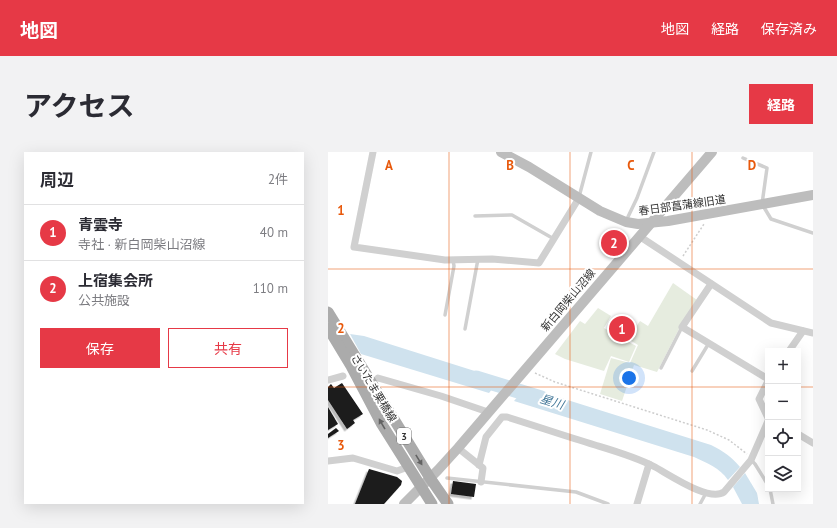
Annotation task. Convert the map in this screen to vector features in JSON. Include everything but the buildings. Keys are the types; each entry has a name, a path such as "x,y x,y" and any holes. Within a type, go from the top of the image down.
{"main road":[{"name":"さいたま栗橋線","path":"330,320 356,367 382,423 432,504"},
{"name":"さいたま栗橋線","path":"356,367 448,504"}],"street":[{"path":"373,152 354,247 445,260 539,263 579,198"},
{"name":"春日部菖蒲線旧道","path":"501,152 517,160 600,211 626,222 638,224 649,224 813,194"},
{"name":"新白岡柴山沼線","path":"490,410 712,152"},
{"path":"639,236 772,324 813,332"},
{"path":"711,284 682,327 765,378"},
{"path":"791,348 803,331"},
{"path":"328,380 343,376"},
{"path":"378,378 490,410 458,448 404,504"},
{"path":"765,386 759,399 765,412"},
{"path":"478,465 486,437 502,417 507,417 620,453 649,464 706,493 717,495 724,492 751,460 765,428"},
{"path":"801,436 813,443"},
{"path":"458,448 483,468 481,482"},
{"path":"328,461 352,458 397,471 408,467"},
{"path":"637,504 649,464"}],"lane":[{"path":"579,198 591,152"},
{"path":"626,222 637,198 654,152"},
{"path":"743,158 766,168 762,204 771,219 813,233"},
{"path":"475,216 512,215 554,239"},
{"path":"445,315 454,266 453,260"},
{"path":"465,329 478,260"},
{"path":"661,368 682,327"},
{"path":"692,372 709,343"},
{"path":"751,460 765,480"},
{"path":"447,478 576,492 608,504"},
{"path":"771,492 773,504"},
{"path":"700,504 706,493"}],"path":[{"path":"678,262 707,220 706,214"},
{"path":"532,372 555,382 706,430 729,440 747,454 751,460"}],"shaded area":[{"path":"673,283 697,300 681,325 657,372 634,365 622,401 600,394 611,358 630,363 638,345 628,339 640,321 648,326"},
{"path":"598,308 611,316 604,328 636,346 629,362 611,356 604,371 565,359 555,354 580,321 585,324"}],"water":[{"path":"350,334 364,336 500,379 489,393 361,354"},
{"path":"526,387 711,445 727,454 740,467 728,480 717,469 694,457 514,401"},
{"path":"745,473 757,493 759,504 742,504 733,487"}],"waterway":[{"name":"星川","path":"476,378 541,398"}],"place":[{"name":"上宿集会所","path":"614,243"},
{"name":"青雲寺","path":"622,329"}]}
